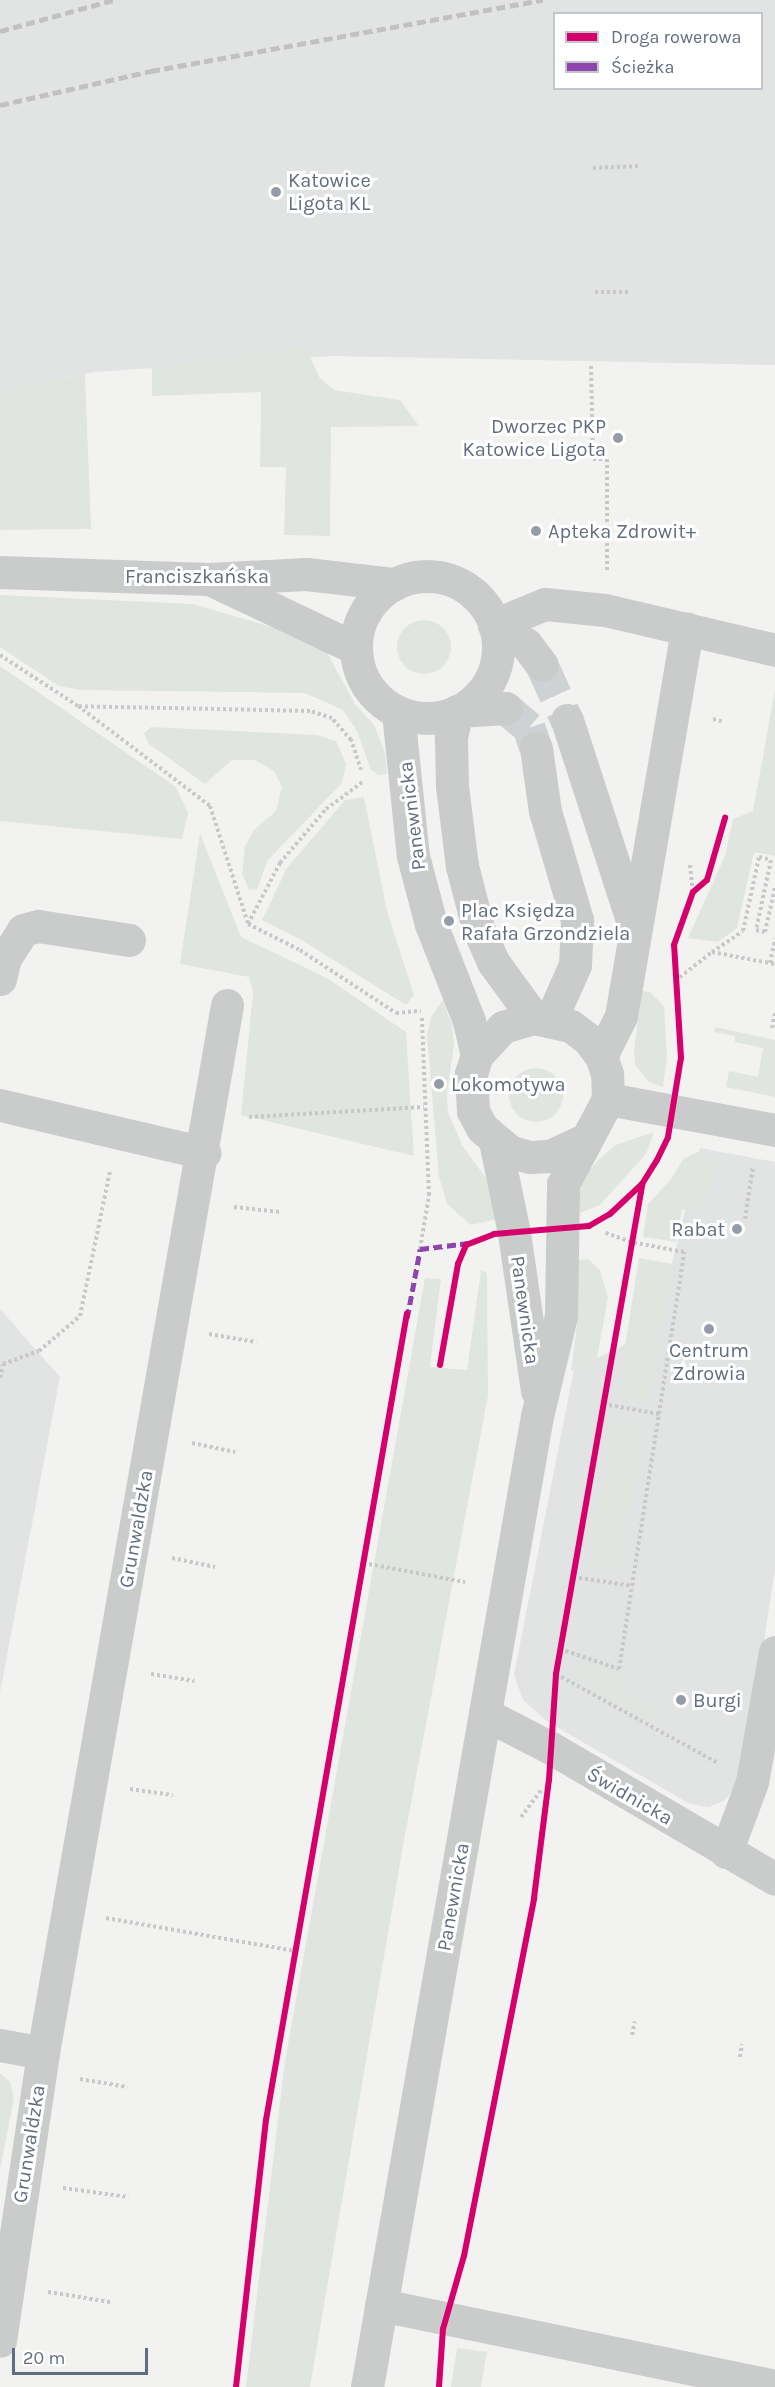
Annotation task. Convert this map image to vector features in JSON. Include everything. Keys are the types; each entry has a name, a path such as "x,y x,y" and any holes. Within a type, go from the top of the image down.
{"street":[{"name":"Franciszkańska","path":"0,572 209,579 306,574 394,584"},
{"path":"457,711 483,690 493,674 497,640 494,625 476,596 446,579 425,576 394,584 369,607 359,627 355,648 359,670 369,690 398,712 427,719 457,711 506,708"},
{"path":"209,579 355,648"},
{"path":"494,625 526,608 545,604 605,610 775,650"},
{"path":"494,625 526,644 542,665"},
{"path":"601,1056 621,1016 687,629"},
{"name":"Panewnicka","path":"368,2387 539,1408 561,1316 563,1184 584,1140 596,1126 608,1099 607,1074 601,1056 588,1039 543,1018 493,962 478,928 462,866 452,786 451,738 457,711"},
{"name":"Panewnicka","path":"398,712 413,856 431,924 469,1021 477,1055 471,1073 473,1111 495,1141 514,1233 539,1408"},
{"path":"567,720 635,927"},
{"path":"477,1055 503,1027 543,1018 575,965 577,920 545,811 536,748"},
{"path":"0,979 5,958 23,930 38,926 129,940"},
{"name":"Grunwaldzka","path":"0,2341 43,2053 204,1153 227,1005"},
{"path":"608,1099 765,1142"},
{"path":"0,1105 204,1153"},
{"name":"Panewnicka","path":"495,1141 520,1154 550,1156 584,1140"},
{"path":"726,1852 752,1782 775,1652"},
{"name":"Świdnicka","path":"485,1714 551,1748 775,1879"},
{"path":"0,2045 43,2053"},
{"path":"381,2305 775,2386"}],"path":[{"path":"593,168 638,166"},
{"path":"595,292 631,292"},
{"path":"591,366 592,459 607,459 605,610"},
{"path":"0,655 78,706 210,806 248,924 300,950 396,1013 422,1011"},
{"path":"78,706 310,711 332,718 351,740 364,781 372,788"},
{"path":"248,924 280,863 326,809 364,781"},
{"path":"675,981 743,931 759,857 771,860 756,930 765,932 775,887"},
{"path":"693,892 700,886"},
{"path":"712,952 773,964 775,939"},
{"path":"420,1249 429,1195 422,1011 426,1001"},
{"path":"772,1028 775,1013"},
{"path":"362,1110 424,1107"},
{"path":"0,1378 2,1364 39,1351 80,1316 118,1133"},
{"path":"745,1219 765,1142"},
{"path":"194,1203 280,1212"},
{"path":"560,1649 619,1669 684,1252 631,1242 600,1230"},
{"path":"172,1327 256,1342"},
{"path":"603,1404 659,1414"},
{"path":"363,1563 465,1582"},
{"path":"573,1577 632,1586"},
{"path":"556,1674 752,1782"},
{"path":"546,1801 549,1780"},
{"path":"520,1817 549,1780"},
{"path":"132,1922 295,1951"},
{"path":"632,2035 635,2021"},
{"path":"740,2058 742,2044"},
{"path":"75,2078 127,2087"},
{"path":"23,2182 128,2197"},
{"path":"42,2291 110,2302"}],"shaded area":[{"path":"0,0 775,0 775,365 332,356 94,372 0,391"},
{"path":"306,347 319,377 334,390 400,400 419,426 331,427 330,536 284,535 286,467 260,467 261,392 152,396 152,368"},
{"path":"85,374 91,529 0,530 0,391"},
{"path":"0,595 193,604 309,638 325,649 355,704 374,725 385,753 387,774 379,775 371,770 357,731 343,710 305,693 80,690 59,686 0,647"},
{"path":"419,620 429,620 439,624 447,632 451,647 447,662 439,670 429,674 419,674 409,670 401,662 397,652 397,642 401,632 409,624"},
{"path":"0,666 176,787 188,813 182,839 0,821"},
{"path":"775,690 775,856 754,852 737,928 718,942 688,938 725,856 733,819 753,811"},
{"path":"151,727 317,735 336,741 346,764 342,783 268,860 257,889 249,890 242,874 245,846 254,830 276,811 282,787 274,771 255,760 232,760 205,784 149,744 144,733"},
{"path":"364,797 387,911 414,995 406,1005 303,941 262,920 287,868 345,800"},
{"path":"200,833 241,937 327,978 406,1032 414,1156 241,1115 253,992 249,977 180,964"},
{"path":"642,991 650,992 664,1006 667,1056 663,1087 649,1082 635,1065 634,1050"},
{"path":"443,1000 452,1025 454,1045 447,1094 448,1112 462,1145 487,1180 497,1219 471,1225 447,1204 439,1177 427,1035 431,1017"},
{"path":"715,1027 775,1040 775,1097 726,1087 729,1071 758,1077 763,1048 735,1042 735,1036 714,1032"},
{"path":"531,1068 541,1068 551,1072 559,1080 563,1095 559,1110 551,1118 541,1122 531,1122 521,1118 513,1110 509,1100 509,1090 513,1080 521,1072"},
{"path":"654,1132 646,1154 600,1205 580,1213 573,1209 585,1176 598,1160 616,1145"},
{"path":"700,1148 775,1162 775,1569 744,1771 739,1784 724,1801 708,1807 690,1804 548,1722 523,1700 514,1675 574,1369 656,1330"},
{"path":"697,1152 716,1159 705,1212 682,1209 676,1242 643,1237 648,1204 672,1178 683,1159"},
{"path":"639,1258 673,1264 648,1403 617,1397"},
{"path":"588,1259 600,1270 608,1297 597,1358 571,1371 578,1317 577,1260"},
{"path":"481,1270 487,1273 488,1396 403,1846 310,2387 246,2387 285,2061 425,1278 441,1279 430,1367 467,1370"},
{"path":"0,1309 60,1377 0,1692"},
{"path":"614,1420 644,1425 619,1572 589,1567"},
{"path":"581,1662 626,1677 623,1688 657,1707 650,1721 585,1684 577,1669"},
{"path":"0,2073 10,2082 14,2098 0,2170"},
{"path":"457,2348 487,2352 481,2387 451,2387"}],"tunnel":[{"path":"542,665 567,720"},
{"path":"506,708 529,727 536,748"}],"railway":[{"path":"0,31 113,0"},
{"path":"0,105 151,71 543,0"}],"marked path":[{"path":"407,1318 420,1249 469,1243"}],"cycle path":[{"path":"440,1365 458,1264 466,1245 494,1234 589,1226 610,1214 642,1184 657,1160 668,1137 681,1058 674,945 693,892 707,880 725,818"},
{"path":"439,2387 443,2329 464,2256 534,1898 549,1780 556,1674 642,1184"},
{"path":"236,2387 266,2120 407,1313"}],"place":[{"name":"Katowice Ligota KL","path":"276,192"},
{"name":"Dworzec PKP Katowice Ligota","path":"618,438"},
{"name":"Apteka Zdrowit+","path":"536,531"},
{"name":"Plac Księdza Rafała Grzondziela","path":"449,921"},
{"name":"Lokomotywa","path":"439,1084"},
{"name":"Rabat","path":"737,1229"},
{"name":"Centrum Zdrowia","path":"709,1329"},
{"name":"Burgi","path":"681,1700"}]}
